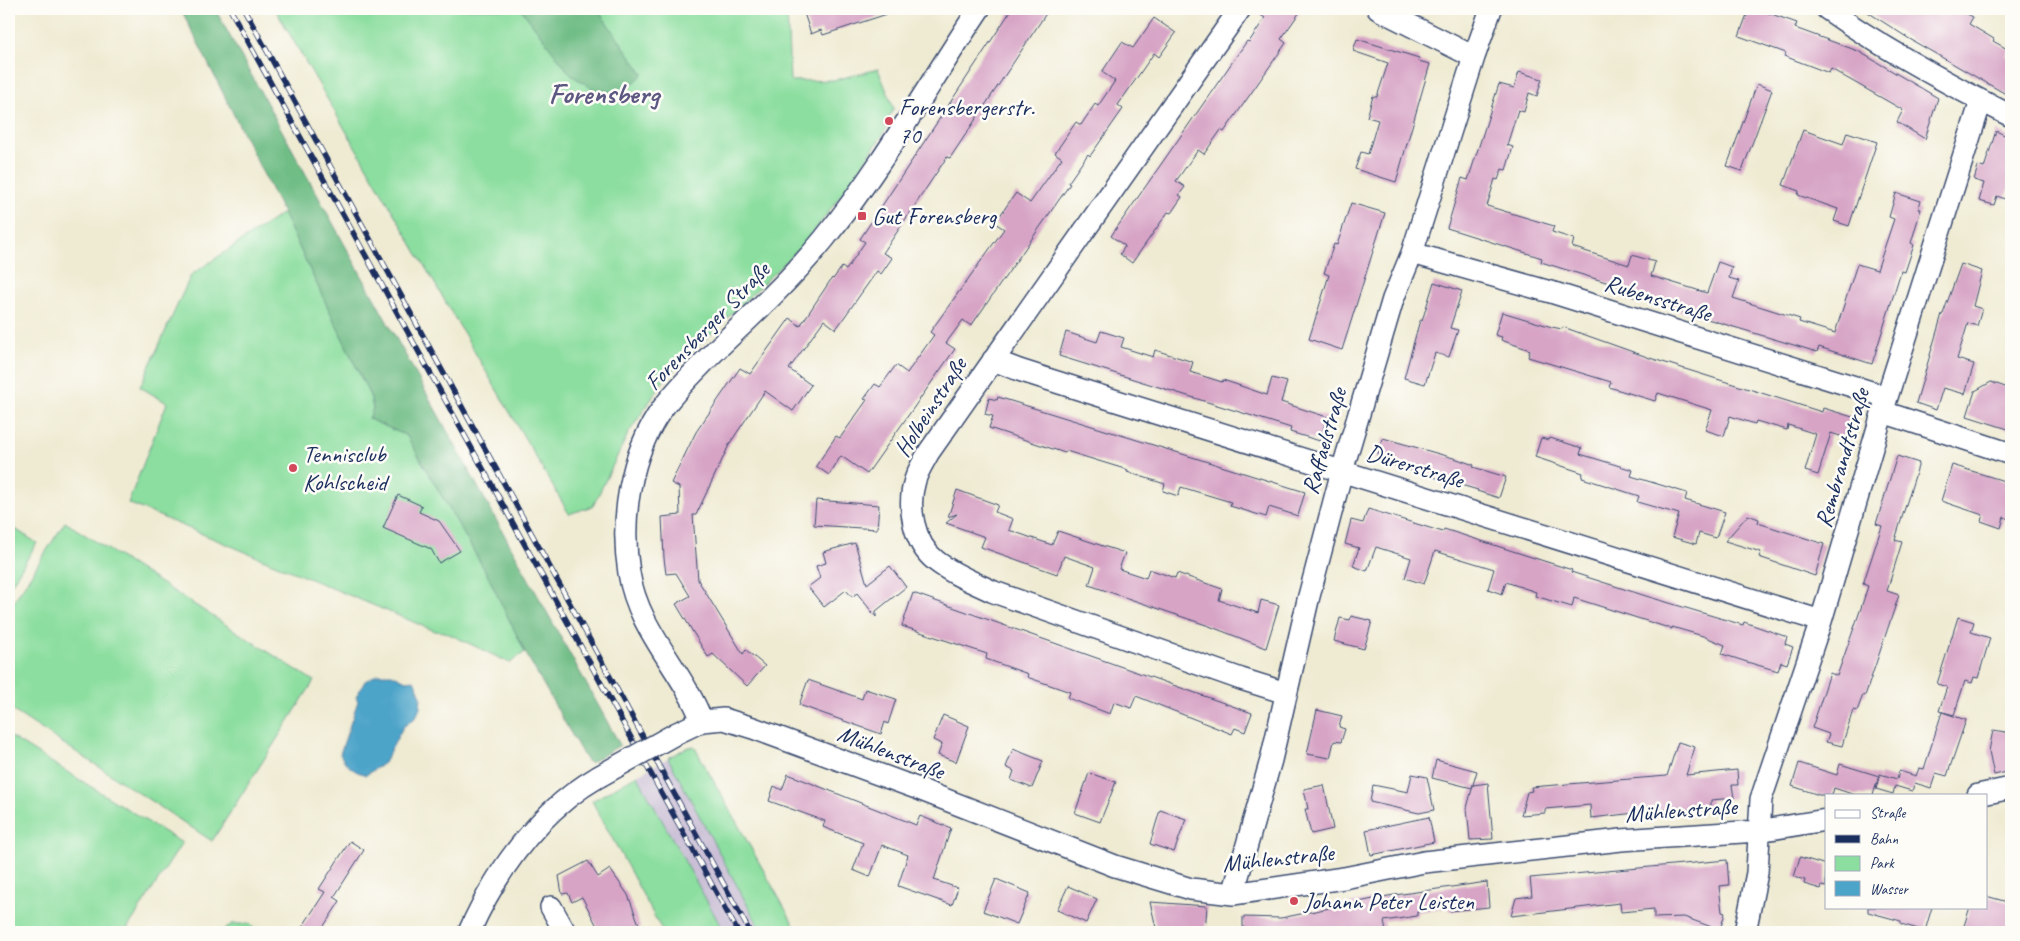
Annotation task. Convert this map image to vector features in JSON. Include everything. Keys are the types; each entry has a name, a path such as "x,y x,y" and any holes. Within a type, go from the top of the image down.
{"street":[{"name":"Forensberger Straße","path":"702,721 695,703 648,629 637,605 629,573 625,528 634,473 644,442 662,410 684,382 798,269 843,214 979,9"},
{"name":"Holbeinstraße","path":"1240,9 929,452 915,478 911,498 914,523 920,542 935,560 956,574 994,592 1286,693"},
{"path":"1378,9 1474,57"},
{"name":"Raffaelstraße","path":"1233,894 1263,789 1308,600 1342,471 1393,299 1412,253 1491,9"},
{"path":"1827,9 1856,30 2011,116"},
{"name":"Rembrandtstraße","path":"1745,932 1757,873 1761,799 1821,621 1885,405 1981,101"},
{"name":"Rubensstraße","path":"1412,253 1554,293 1885,405 2011,454"},
{"name":"Dürerstraße","path":"993,360 1088,392 1821,621"},
{"name":"Mühlenstraße","path":"702,721 724,719 753,728 916,788 1115,866 1191,889 1233,894 1344,878 1424,862 1621,840 1758,832 1825,820"},
{"path":"469,932 483,901 513,855 543,820 564,800 598,777 702,721"},
{"path":"1983,794 2011,788"},
{"path":"551,907 564,932"}],"shaded area":[{"path":"668,758 762,932 724,932 637,775"}],"green space":[{"path":"181,9 215,9 620,745 590,763 586,760 525,652 487,574 407,436 369,419 373,409 371,398 283,213"},
{"path":"275,9 521,9 571,75 597,91 624,92 643,74 597,9 787,9 790,81 835,80 878,69 894,109 883,126 887,128 853,179 806,242 666,377 628,434 593,506 569,514"},
{"path":"521,9 597,9 643,74 624,92 597,91 571,75"},
{"name":"Tennisclub Kohlscheid","path":"283,213 371,398 373,409 369,419 407,436 487,574 525,652 510,663 445,632 435,631 128,503 167,403 140,387 191,275"},
{"path":"65,522 314,681 212,841 9,708 9,609"},
{"path":"9,525 37,543 9,588"},
{"path":"9,736 182,843 125,932 9,932"},
{"path":"694,746 798,932 762,932 668,758 686,748"},
{"path":"637,775 724,932 663,932 592,801"},
{"path":"232,924 250,924 257,932 221,932"}],"water":[{"path":"378,674 392,674 406,681 414,680 421,696 420,708 416,717 403,727 384,763 366,775 350,767 340,754 358,701 356,697 365,681"}],"building":[{"path":"818,9 893,9 893,12 823,35 821,30 811,34 804,13"},
{"path":"1012,9 1049,9 950,158 947,157 883,253 892,258 881,274 877,271 836,329 824,320 789,369 811,385 793,411 765,391 730,443 696,515 693,515 698,580 743,654 746,650 765,666 747,686 713,654 708,657 676,604 690,596 676,573 666,574 662,517 680,515 679,487 671,483 696,432 740,368 750,374 790,318 800,326 832,278 842,267 846,270 865,242 860,239"},
{"path":"1252,9 1302,9 1281,39 1286,43 1224,132 1221,130 1204,154 1198,150 1176,181 1185,187 1179,195 1182,197 1171,213 1168,212 1132,263 1120,254 1125,246 1111,236 1265,18"},
{"path":"1749,9 1757,9 1797,23 1795,28 1858,51 1938,98 1925,139 1897,122 1903,110 1831,69 1829,73 1784,56 1786,53 1739,36"},
{"path":"1863,9 1958,9 1973,17 1969,24 2009,50 2006,56 2011,58 2011,97 1908,38"},
{"path":"1154,18 1176,33 1159,57 1154,53 1118,105 1123,109 1090,156 1088,154 1068,183 1070,184 971,326 963,320 946,343 955,349 867,474 841,456 829,475 816,466 836,436 840,438 867,400 864,399 875,384 880,387 896,365 907,373 934,335 930,332 1004,229 995,223 1010,201 1016,193 1030,203 1062,158 1055,153 1076,122 1081,125 1095,104 1098,106 1115,81 1102,72 1122,42 1133,48"},
{"path":"1357,39 1419,58 1418,61 1430,64 1396,182 1355,169 1361,152 1368,154 1378,120 1367,117 1373,96 1377,97 1388,63 1353,51"},
{"path":"1519,72 1542,79 1537,96 1529,93 1524,112 1518,110 1507,145 1513,147 1506,170 1502,169 1498,180 1495,179 1487,206 1554,226 1552,232 1574,239 1572,247 1629,265 1632,255 1655,262 1651,276 1707,293 1718,262 1732,267 1729,278 1739,281 1733,298 1800,319 1799,322 1835,333 1857,264 1877,270 1894,219 1889,217 1896,193 1921,201 1918,209 1921,209 1911,243 1914,245 1905,272 1901,271 1872,364 1819,347 1817,352 1621,293 1622,287 1541,262 1542,258 1447,228 1462,178 1468,180 1499,84 1514,88"},
{"path":"1757,84 1772,90 1742,171 1727,166"},
{"path":"1803,130 1843,144 1847,132 1877,142 1849,226 1834,221 1838,209 1798,195 1799,191 1783,185"},
{"path":"1996,131 2011,138 2011,180 2005,199 1997,196 1994,205 1979,201 1984,183 1974,180 1978,166 1984,168"},
{"path":"1351,203 1385,213 1342,350 1309,339 1329,275 1324,273 1334,244 1337,245"},
{"path":"1961,264 1982,271 1973,306 1982,309 1977,326 1968,323 1957,359 1974,364 1965,394 1943,388 1936,410 1916,403 1942,314"},
{"path":"1434,282 1462,291 1450,328 1458,330 1449,357 1435,353 1425,384 1404,378 1420,320 1422,321"},
{"path":"1502,312 1552,327 1562,329 1563,327 1650,358 1822,412 1823,408 1856,418 1849,439 1831,433 1818,475 1805,471 1816,434 1788,425 1787,430 1756,421 1755,424 1730,416 1724,436 1705,430 1712,410 1658,393 1655,401 1609,387 1611,382 1528,357 1530,350 1501,340 1502,337 1495,335"},
{"path":"1101,331 1124,338 1121,347 1153,357 1155,350 1193,362 1190,372 1222,382 1223,380 1267,395 1272,378 1287,382 1281,402 1327,417 1320,441 1290,432 1291,428 1059,356 1066,332 1097,342"},
{"path":"1991,382 2011,389 2011,430 1967,416 1975,391"},
{"path":"998,397 1305,492 1298,516 1269,507 1266,517 1230,506 1231,502 1181,487 1178,496 1163,491 1165,484 1127,472 1128,470 1066,451 1065,453 989,428 993,416 985,414 989,398 997,400"},
{"path":"1383,438 1457,459 1474,465 1473,467 1506,477 1499,498 1376,460"},
{"path":"1541,438 1549,440 1550,438 1582,448 1580,454 1633,470 1631,476 1687,493 1685,500 1725,512 1716,538 1699,533 1696,544 1672,537 1679,514 1637,502 1639,496 1582,478 1583,473 1535,457"},
{"path":"1897,456 1919,463 1895,540 1902,542 1887,591 1899,595 1865,696 1863,695 1857,711 1853,710 1842,746 1826,742 1829,734 1812,728 1830,673 1837,676 1868,586 1863,584 1882,526 1876,524"},
{"path":"1952,465 2011,483 2011,520 2004,517 2001,528 1981,521 1983,515 1941,501"},
{"path":"957,490 998,505 995,512 1013,519 1009,530 1052,545 1058,531 1125,553 1119,569 1146,578 1149,569 1175,578 1177,573 1222,589 1219,600 1258,613 1261,600 1279,605 1266,648 1209,626 1089,585 1095,567 1064,556 1057,574 981,547 985,537 946,523 957,514 948,517"},
{"path":"398,495 422,506 419,512 439,521 460,551 439,563 431,549 383,528"},
{"path":"816,500 879,505 877,529 814,525"},
{"path":"1368,509 1443,532 1444,529 1646,596 1743,625 1744,622 1787,637 1785,644 1793,647 1787,664 1781,662 1778,671 1722,654 1725,645 1703,636 1672,627 1672,629 1574,598 1572,607 1535,596 1536,592 1506,582 1502,594 1488,589 1494,569 1435,551 1424,584 1405,578 1411,558 1376,547 1367,571 1353,566 1359,548 1345,544 1351,520 1363,523"},
{"path":"1748,515 1759,519 1758,523 1824,544 1815,576 1759,557 1761,552 1725,541"},
{"path":"855,543 867,584 890,566 906,587 876,611 876,617 857,593 852,597 846,590 824,607 808,587 820,578 816,566 826,563 823,552"},
{"path":"913,593 1252,713 1245,732 1235,728 1232,734 1136,696 1131,708 1114,702 1110,714 1068,698 1070,692 1027,677 1028,674 986,659 987,654 902,626"},
{"path":"1351,616 1372,621 1364,649 1334,641 1340,618 1350,620"},
{"path":"1958,617 1974,622 1971,632 1990,638 1978,678 1974,677 1972,683 1965,681 1954,715 1939,711 1947,687 1937,684"},
{"path":"808,680 862,699 865,689 896,699 888,724 885,722 881,734 799,705"},
{"path":"1317,710 1342,716 1339,727 1345,729 1341,742 1334,741 1330,758 1307,754"},
{"path":"1942,712 1966,720 1947,776 1936,773 1931,788 1915,783 1912,791 1895,786 1893,794 1876,789 1880,774 1897,779 1899,771 1916,776 1919,768 1924,769"},
{"path":"943,715 969,726 956,762 938,755 942,744 933,740"},
{"path":"1993,730 2011,733 2008,747 2011,771 1994,775 1989,751"},
{"path":"1678,742 1695,747 1686,775 1737,770 1738,785 1732,785 1734,798 1711,800 1711,808 1680,810 1680,808 1591,818 1590,805 1545,809 1545,813 1521,815 1527,792 1532,791 1531,787 1667,776"},
{"path":"1013,749 1043,761 1032,788 1011,780 1014,771 1006,767"},
{"path":"1436,760 1477,771 1472,788 1432,778"},
{"path":"1799,763 1837,775 1840,764 1879,776 1873,794 1852,794 1834,788 1832,794 1819,795 1792,786"},
{"path":"1089,773 1116,782 1100,822 1075,813"},
{"path":"788,774 916,825 920,816 951,828 934,880 958,888 952,905 898,886 908,855 882,845 870,877 853,870 863,843 823,827 825,821 769,801 774,786 782,790"},
{"path":"1412,774 1427,777 1434,810 1419,813 1370,802 1373,785 1408,792"},
{"path":"1488,783 1493,839 1470,840 1467,808 1473,785"},
{"path":"1324,785 1333,829 1311,834 1305,809 1308,809 1304,789"},
{"path":"1160,810 1186,819 1174,852 1150,844"},
{"path":"1429,817 1434,842 1371,855 1366,830"},
{"path":"350,841 364,850 334,897 340,901 320,932 299,932 325,892 319,889"},
{"path":"1800,857 1825,865 1825,887 1822,886 1821,889 1804,884 1805,880 1794,877"},
{"path":"1727,860 1729,885 1719,886 1722,912 1725,913 1720,930 1684,917 1654,918 1654,909 1621,912 1620,903 1511,916 1516,898 1532,896 1530,878"},
{"path":"588,861 598,877 610,869 628,895 640,927 625,932 600,932 582,897 572,902 568,893 562,894 559,876"},
{"path":"996,879 1030,893 1017,924 983,911"},
{"path":"1487,882 1489,907 1450,911 1449,907 1417,912 1417,916 1384,921 1386,932 1243,932 1243,917 1281,918 1388,896"},
{"path":"1068,886 1097,899 1086,923 1057,910"},
{"path":"1988,897 2011,903 2011,932 1962,932 1970,908 1988,908"},
{"path":"1150,902 1207,906 1205,932 1157,932"},
{"path":"1868,908 1932,908 1925,931 1901,924 1901,921 1868,912"}],"railway":[{"path":"230,9 738,932"},
{"path":"244,9 750,932"}],"place":[{"name":"Forensbergerstr. 70","path":"889,121"},
{"name":"Gut Forensberg","path":"862,216"},
{"name":"Tennisclub Kohlscheid","path":"293,468"},
{"name":"Johann Peter Leisten","path":"1294,901"}],"district":[{"name":"Forensberg","path":"604,93"}]}
